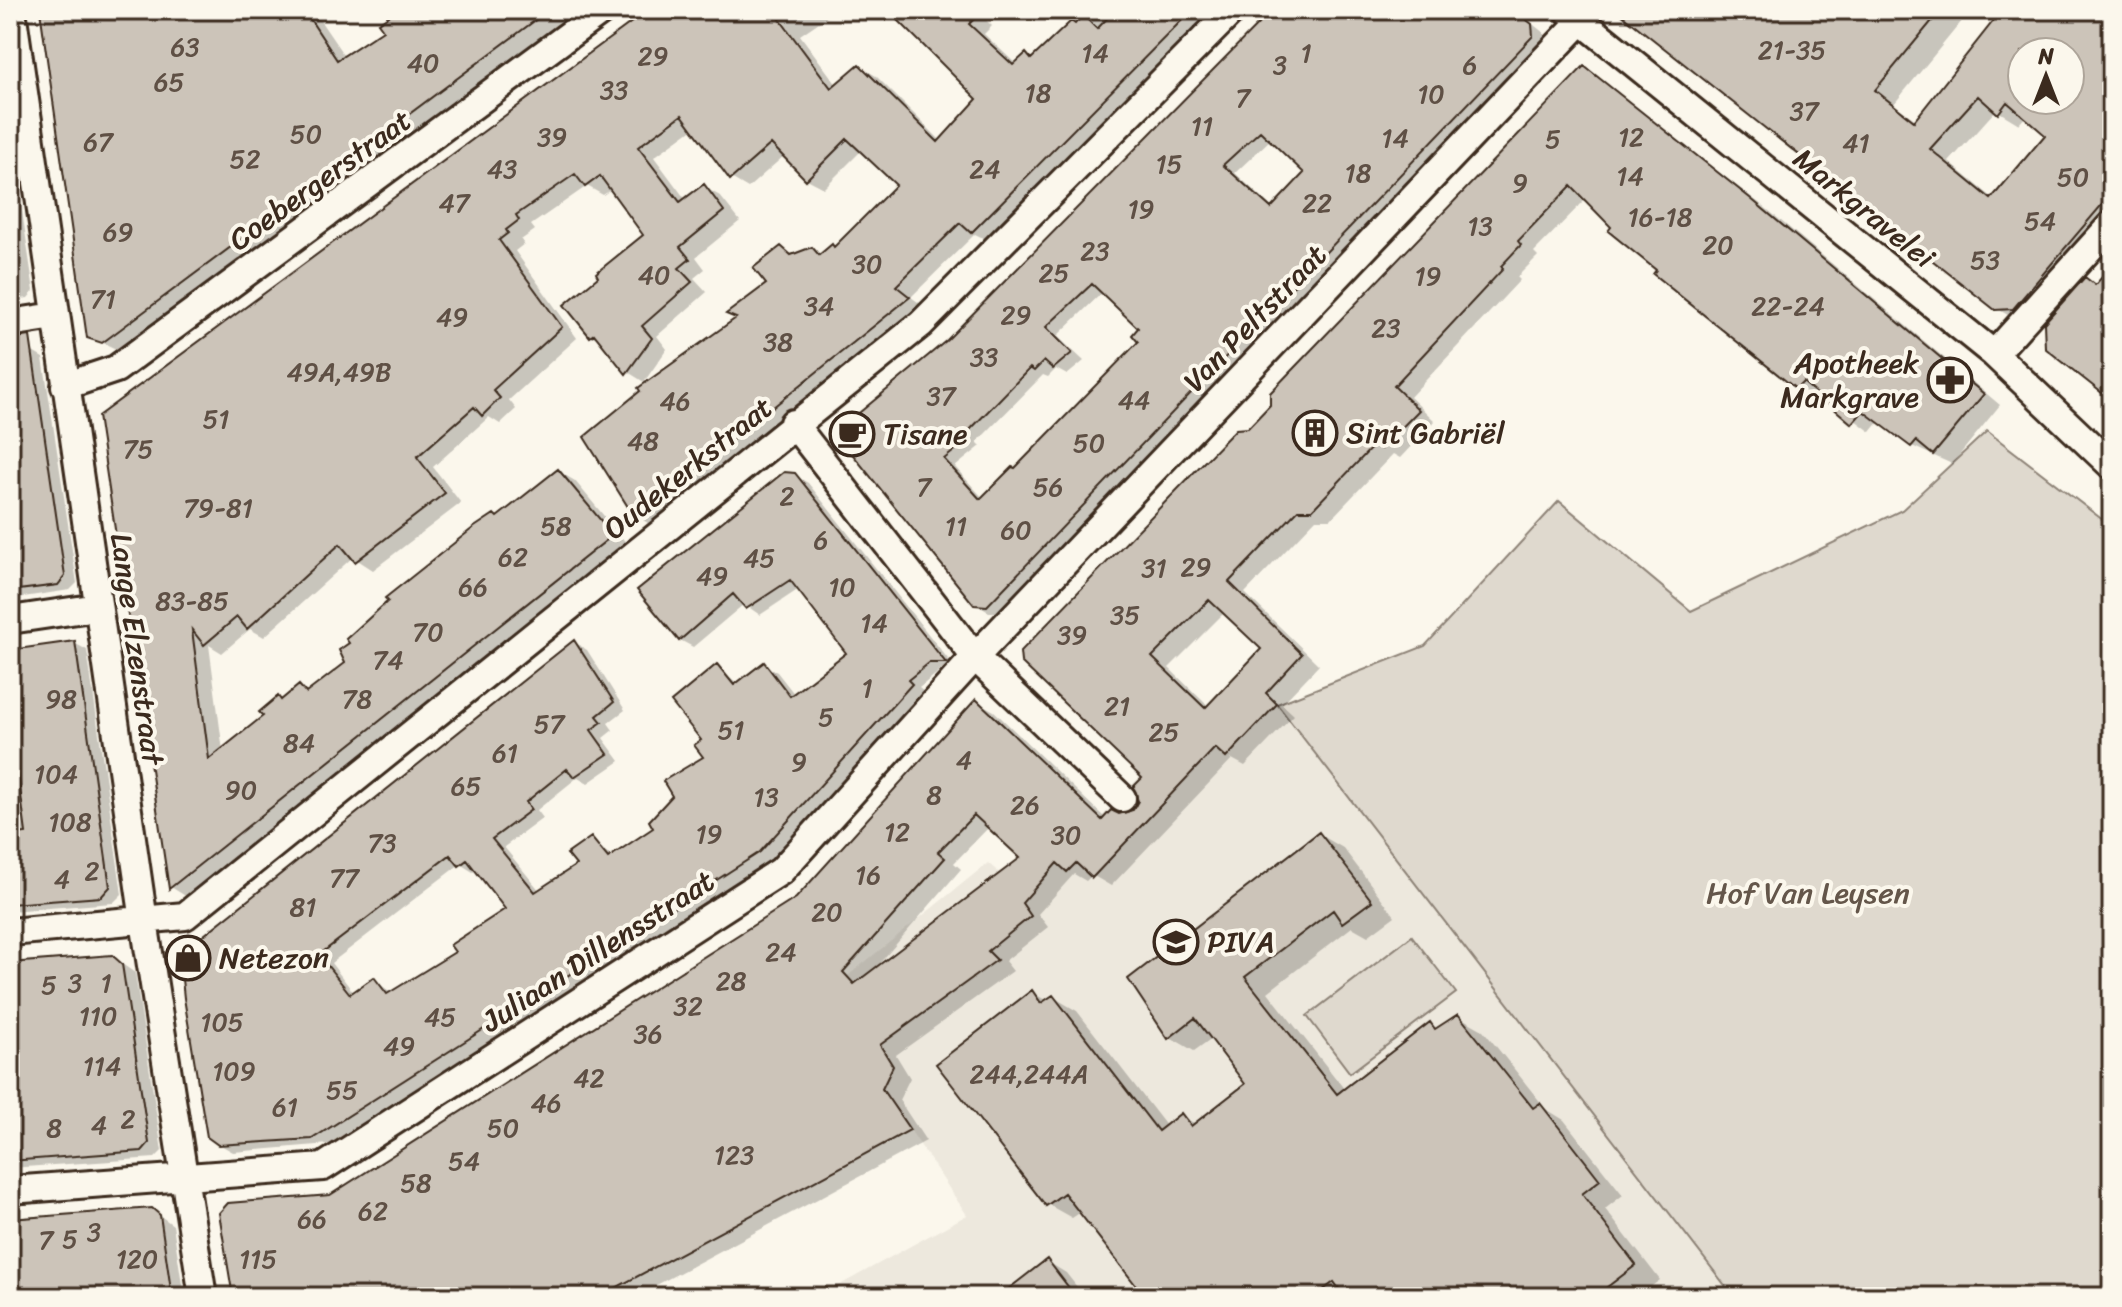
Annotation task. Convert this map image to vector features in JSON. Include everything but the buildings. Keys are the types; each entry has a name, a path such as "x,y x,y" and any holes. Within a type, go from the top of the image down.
{"street":[{"name":"Lange Elzenstraat","path":"12,10 144,921 203,1297"},
{"name":"Coebergerstraat","path":"65,386 116,369 603,10"},
{"name":"Oudekerkstraat","path":"10,932 185,916 793,423 921,324 1233,10"},
{"name":"Markgravelei","path":"1575,16 1994,354 2112,466"},
{"name":"Van Peltstraat","path":"975,657 1575,16"},
{"path":"1994,354 2112,224"},
{"path":"10,323 55,316"},
{"path":"793,423 975,657 1122,798"},
{"path":"10,620 98,607"},
{"name":"Juliaan Dillensstraat","path":"10,1190 323,1167 781,871 975,657"}],"shaded area":[{"name":"PIVA","path":"1242,670 1277,704 1734,1297 818,1297 967,1215 826,1004 835,986 988,863 1026,896"}],"green space":[{"name":"Hof Van Leysen","path":"1987,431 2112,527 2112,1297 1734,1297 1277,704 1425,646 1559,501 1691,611 1902,510"},
{"path":"1412,936 1456,993 1350,1073 1307,1016"}],"place":[{"name":"Apotheek Markgrave","path":"1950,380"},
{"name":"Sint Gabriël","path":"1315,433"},
{"name":"Tisane","path":"852,434"},
{"name":"PIVA","path":"1176,942"},
{"name":"Netezon","path":"188,958"}]}
